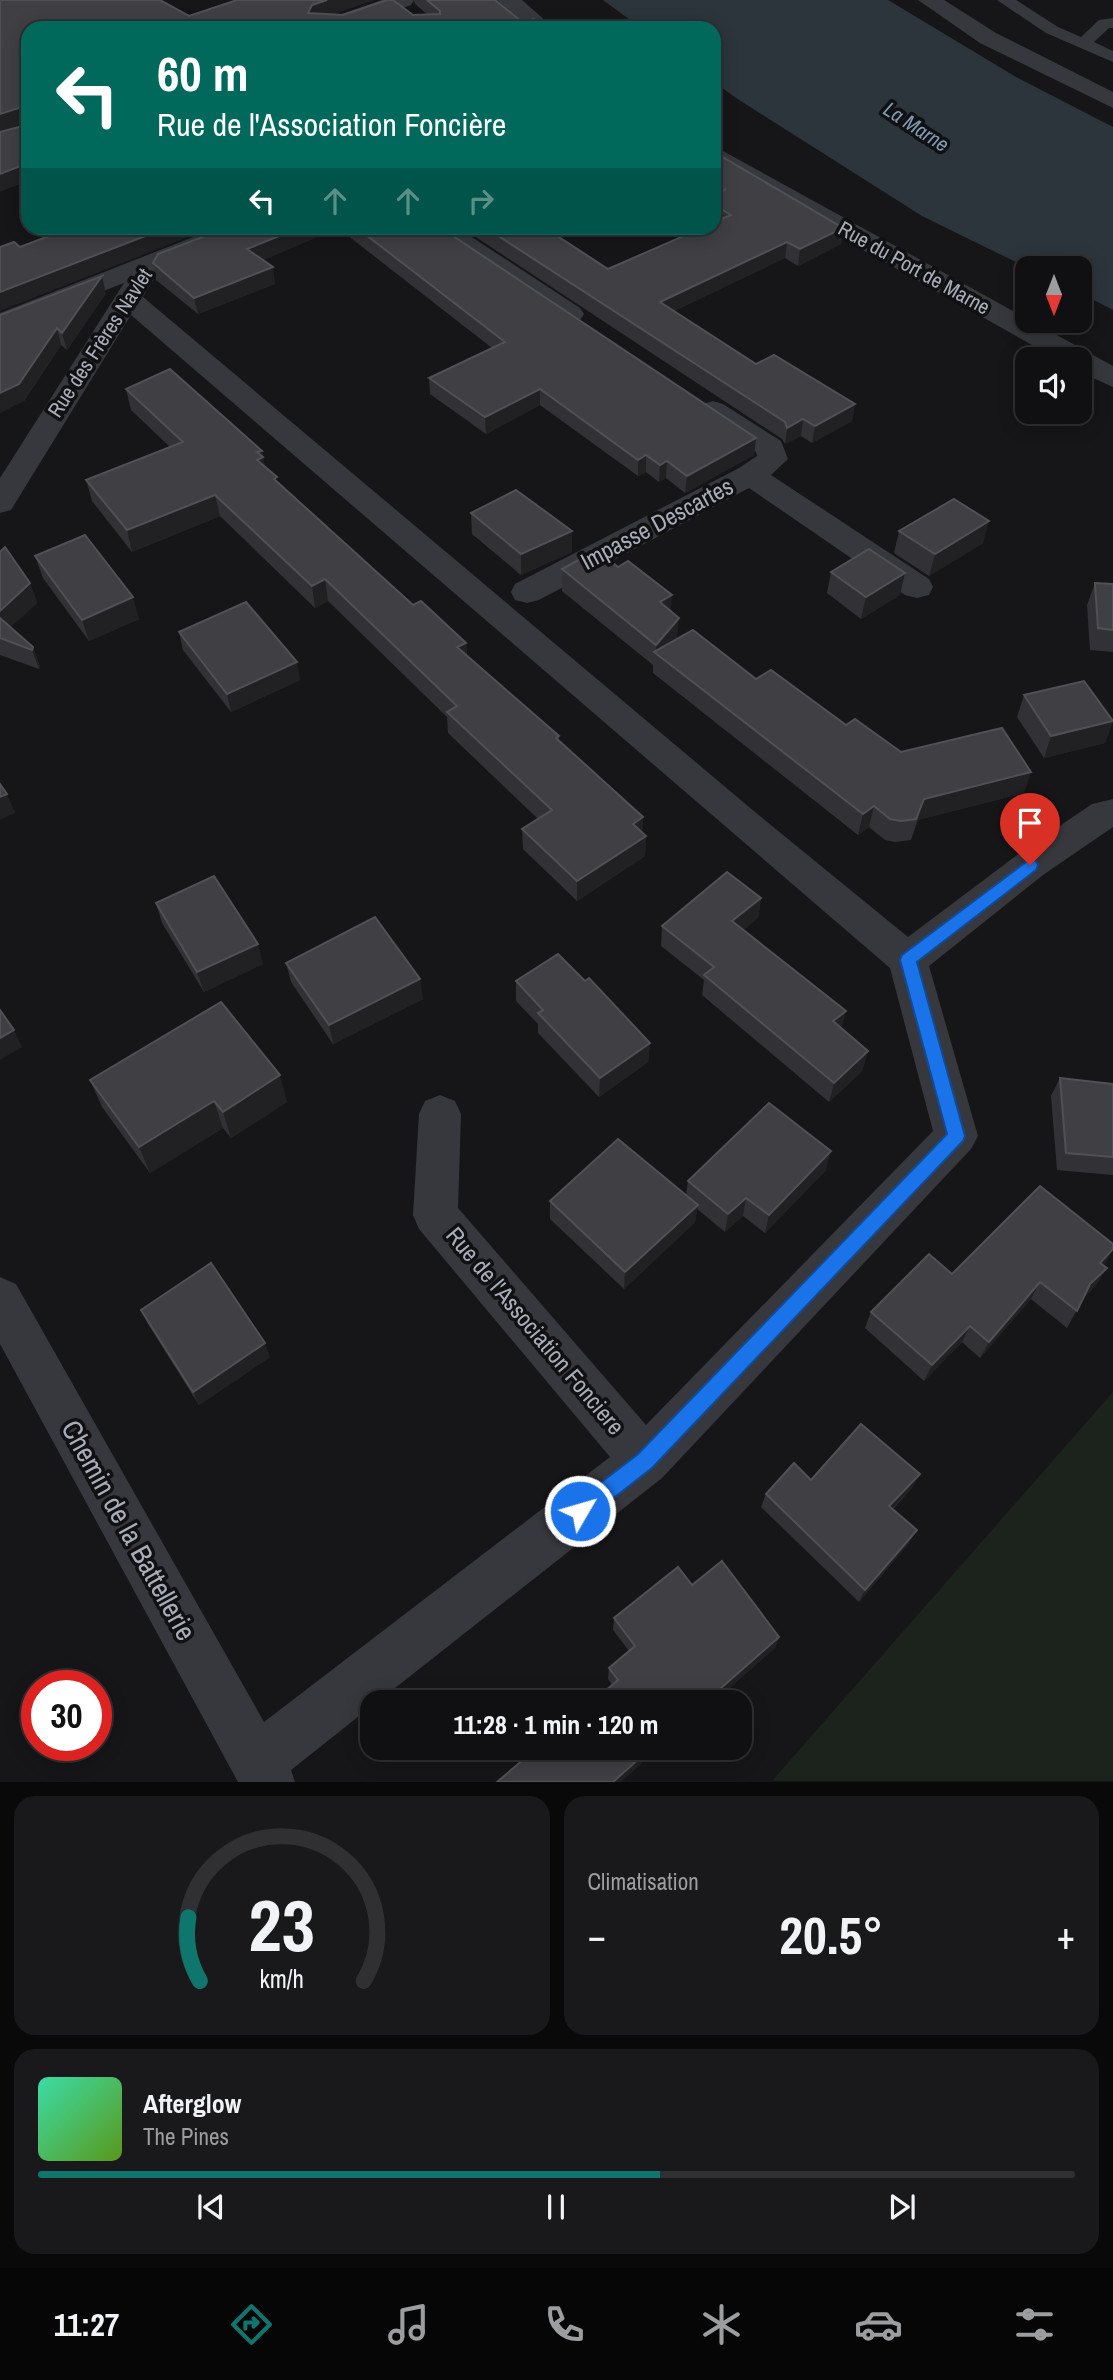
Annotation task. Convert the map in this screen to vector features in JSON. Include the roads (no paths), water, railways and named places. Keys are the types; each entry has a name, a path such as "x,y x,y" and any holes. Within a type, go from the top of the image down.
{"street":[{"path":"508,0 534,21"},
{"path":"929,0 988,38 1113,101"},
{"path":"342,21 397,1 417,19"},
{"name":"Rue du Port de Marne","path":"721,160 1057,347"},
{"name":"Rue des Frères Navlet","path":"0,503 151,262 220,235"},
{"path":"452,235 591,328"},
{"path":"0,323 151,262"},
{"path":"129,299 742,822 908,960 956,1136 645,1461 263,1771"},
{"name":"Rue du Port de Marne","path":"1092,367 1113,379"},
{"name":"Impasse Descartes","path":"527,592 750,475 773,459 770,448 695,398"},
{"name":"Impasse Descartes","path":"750,475 917,587"},
{"path":"908,960 1030,865 1105,814 1113,813"},
{"name":"Rue de l'Association Fonciere","path":"440,1114 435,1215 645,1461"},
{"name":"Chemin de la Battellerie","path":"0,1299 263,1771"}],"lane":[{"path":"1005,0 1052,30 1113,57"},
{"path":"1082,44 1105,23 1113,23"}],"water":[{"name":"La Marne","path":"603,0 888,0 1016,77 1113,127 1113,310 1092,299 1092,256 1015,256 1015,262 922,216 721,87 721,21 632,21"}]}
